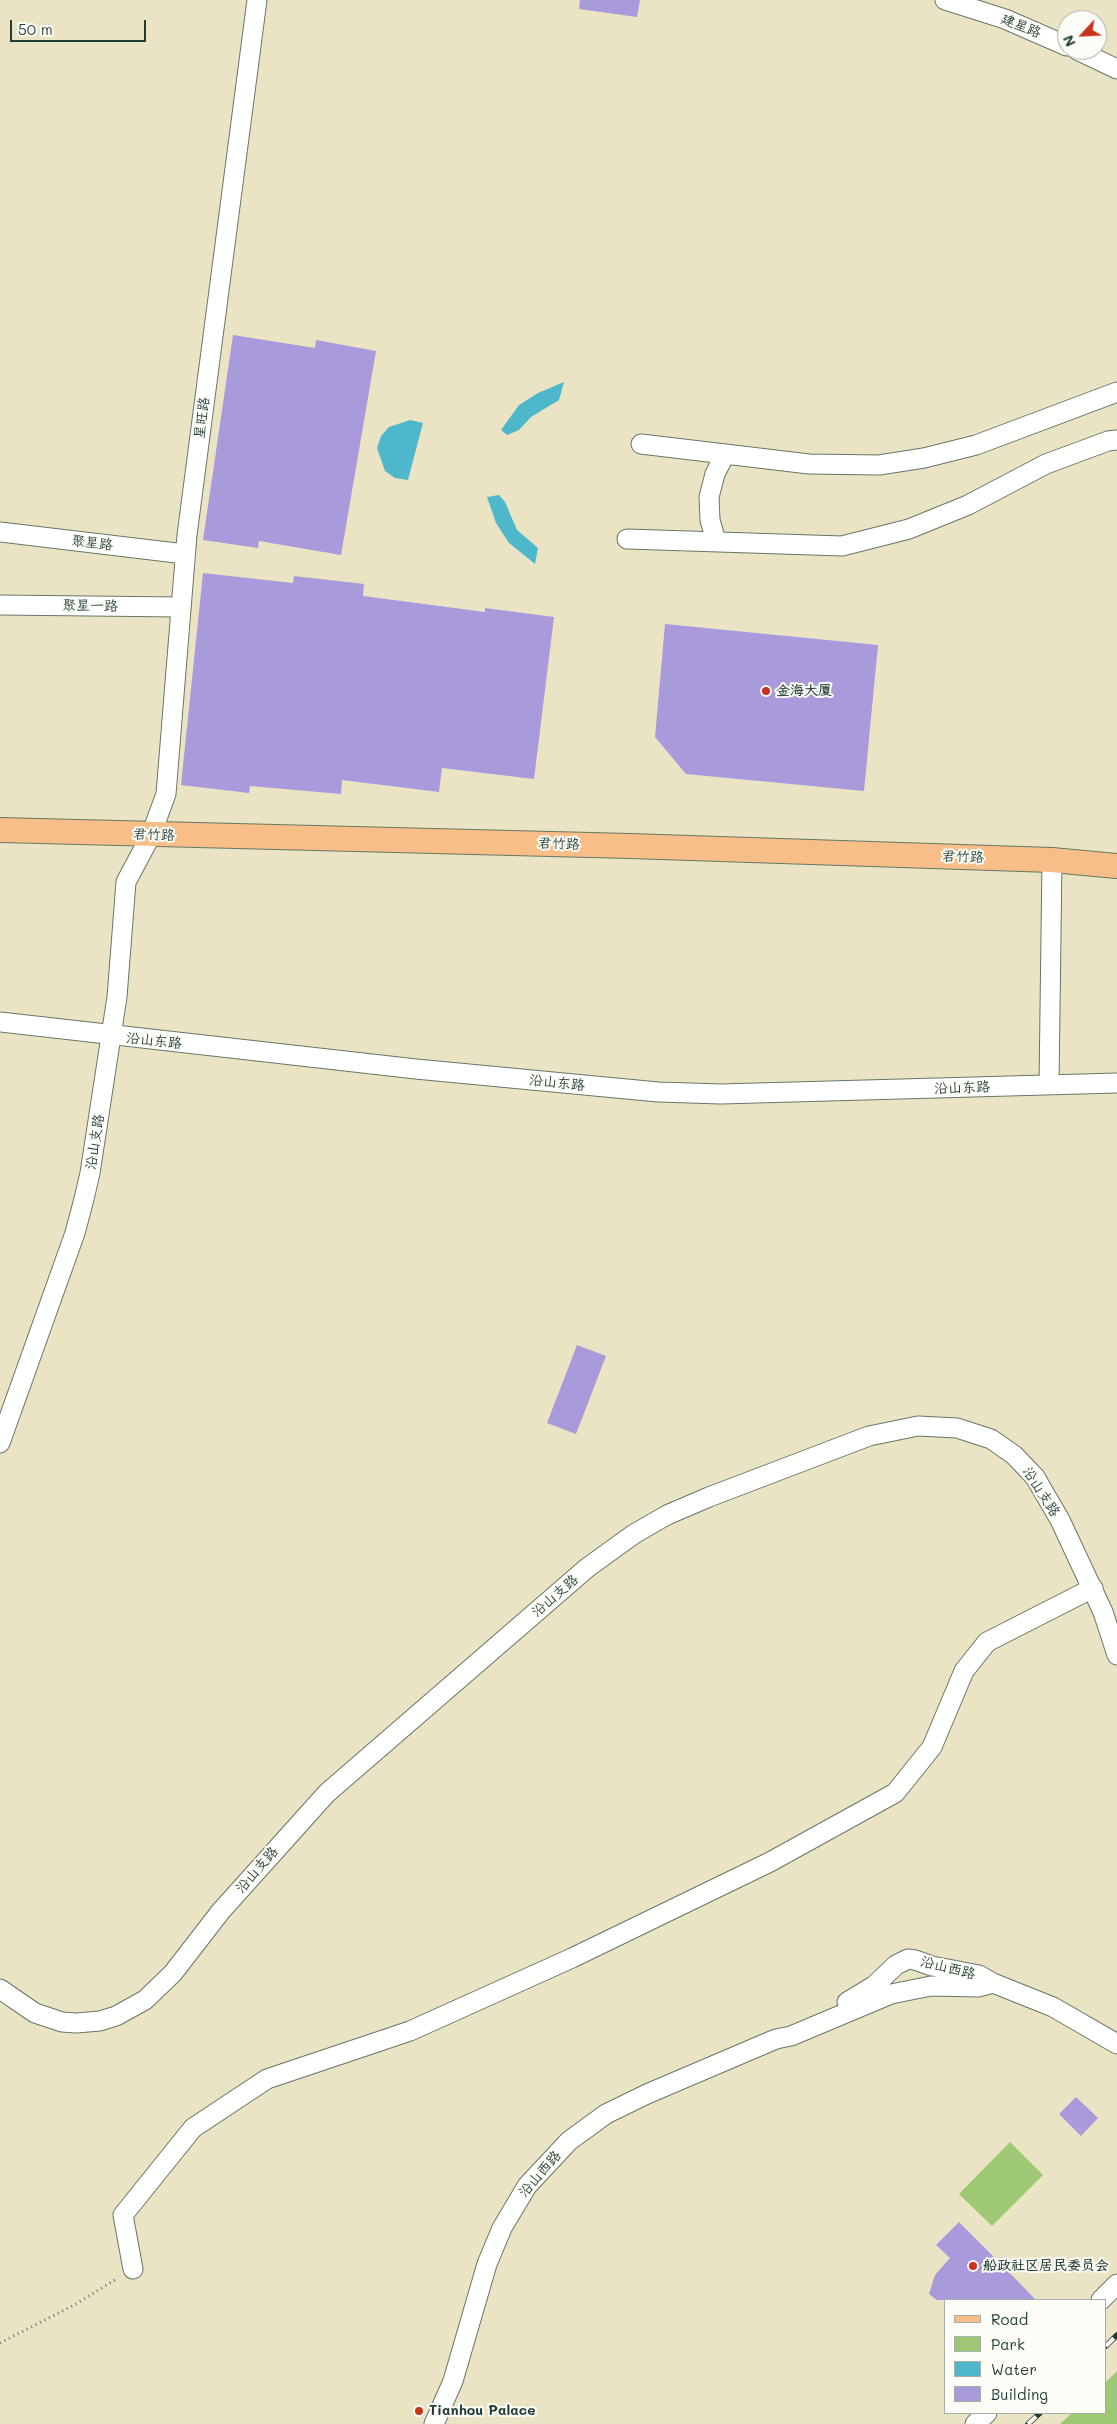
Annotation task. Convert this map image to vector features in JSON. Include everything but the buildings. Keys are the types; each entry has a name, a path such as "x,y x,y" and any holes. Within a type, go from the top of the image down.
{"main road":[{"name":"君竹路","path":"0,830 511,842 1052,860 1117,866"}],"street":[{"name":"星旺路","path":"151,835 166,794 185,554 257,0"},
{"name":"建星路","path":"945,0 1005,19 1057,42"},
{"path":"1098,60 1117,69"},
{"path":"641,444 809,464 879,465 924,458 976,444 1117,392"},
{"path":"627,539 842,546 909,529 968,504 1046,464 1108,441 1117,440"},
{"path":"716,542 710,520 709,497 725,454"},
{"name":"聚星路","path":"0,532 185,554"},
{"name":"聚星一路","path":"0,605 180,607"},
{"name":"沿山支路","path":"0,1443 75,1233 90,1173 117,996 126,882 151,835"},
{"path":"1049,1085 1052,860"},
{"name":"沿山东路","path":"0,1022 110,1036 658,1092 721,1094 1117,1083"},
{"name":"沿山支路","path":"0,1989 35,2013 49,2018 76,2023 100,2021 116,2016 145,2000 173,1973 221,1911 327,1793 419,1711 587,1568 634,1534 668,1515 709,1497 856,1440 905,1427 930,1426 969,1431 1004,1447 1025,1466 1043,1489 1103,1612 1117,1655"},
{"path":"133,2269 122,2215 193,2128 267,2079 410,2031 563,1962 770,1862 895,1793 932,1747 964,1671 987,1642 1092,1588"},
{"name":"沿山西路","path":"776,2039 787,2029 866,1991 896,1965 908,1959 932,1966 979,1975 993,1983 1053,2007 1117,2044"},
{"path":"896,1965 892,1979 896,1986 904,1990"},
{"name":"沿山西路","path":"434,2424 445,2403 463,2352 496,2240 515,2204 534,2178 569,2141 617,2108 776,2039 791,2036 904,1990 930,1986 978,1987 993,1983"},
{"path":"1102,2299 1117,2284"},
{"path":"975,2424 986,2414"}],"path":[{"path":"0,2343 76,2304 133,2269"}],"green space":[{"path":"1010,2142 1043,2175 992,2226 959,2194"},
{"path":"1117,2371 1117,2424 1060,2424 1071,2414 1107,2414 1107,2381"}],"water":[{"path":"564,382 559,400 531,417 519,430 507,435 501,430 519,405 538,393"},
{"path":"410,420 423,423 408,480 395,478 385,471 377,448 381,436 389,427"},
{"path":"499,495 505,502 517,530 538,548 535,564 509,543 496,523 487,497"}],"railway":[{"path":"1107,2345 1117,2335"},
{"path":"1028,2424 1039,2414"}],"place":[{"name":"金海大厦","path":"766,691"},
{"name":"船政社区居民委员会","path":"973,2266"},
{"name":"Tianhou Palace","path":"419,2411"}]}
